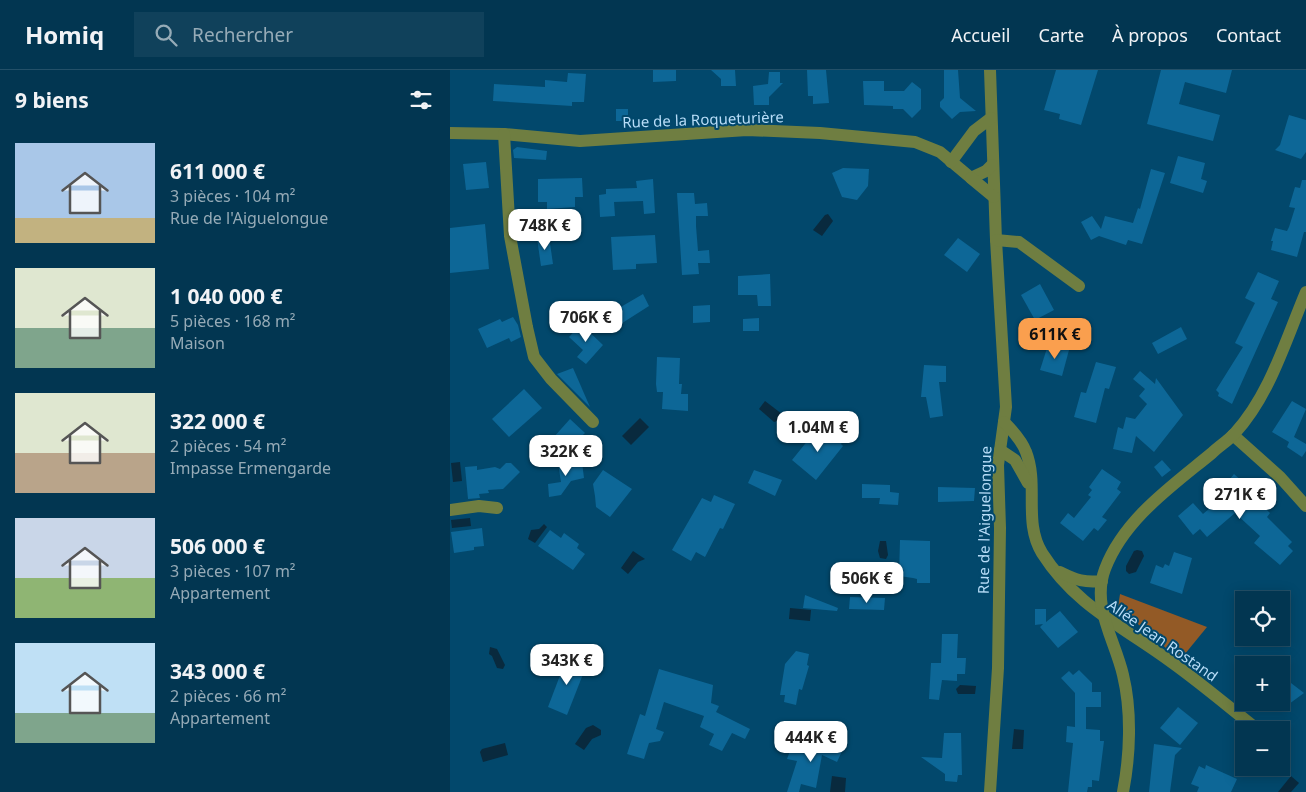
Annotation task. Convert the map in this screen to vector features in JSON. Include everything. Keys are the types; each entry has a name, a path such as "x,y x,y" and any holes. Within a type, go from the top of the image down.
{"street":[{"name":"Rue de l'Aiguelongue","path":"990,70 992,165 1006,406 998,464 1000,528 998,668 990,792"},
{"path":"951,162 974,131 991,118"},
{"name":"Rue de la Roqueturière","path":"450,133 504,134 580,141 747,130 820,132 915,142 940,152 994,197"},
{"path":"504,134 510,236 534,357 551,379 593,422"},
{"path":"968,140 977,140 992,150"},
{"path":"971,178 986,172 992,165"},
{"path":"996,240 1019,242 1080,286"},
{"path":"1123,792 1127,773 1128,704 1124,676 1103,617 1102,580 1118,544 1143,512 1234,435 1253,412 1264,392 1306,292"},
{"name":"Allée Jean Rostand","path":"1004,422 1027,453 1032,490 1032,524 1036,540 1055,570 1073,592 1103,617 1174,664 1247,721"},
{"path":"1234,435 1280,477 1306,506"},
{"name":"Allée Jean Rostand","path":"1000,450 1015,460 1032,490"},
{"path":"450,510 479,506 497,508"},
{"name":"Allée Jean Rostand","path":"1055,570 1077,582 1088,583 1102,580"}],"shaded area":[{"path":"1120,594 1207,627 1180,660 1118,607"}],"water":[{"path":"828,214 833,221 822,236 813,230 825,215"},
{"path":"765,401 782,414 781,420 774,422 759,409"},
{"path":"640,418 649,427 631,445 622,436"},
{"path":"460,462 462,481 453,482 451,463"},
{"path":"470,518 471,526 452,528 451,520"},
{"path":"544,524 547,527 535,543 528,539 531,530 539,529"},
{"path":"880,541 886,541 888,555 886,559 880,558 878,551"},
{"path":"633,551 645,559 638,562 628,574 621,568"},
{"path":"1134,551 1142,551 1144,556 1136,572 1129,574 1126,571 1126,566"},
{"path":"790,608 811,610 810,621 789,619"},
{"path":"490,647 497,649 505,665 503,669 497,668 492,656 489,654"},
{"path":"960,685 976,686 975,694 958,694 956,689"},
{"path":"593,725 601,730 601,735 592,739 584,750 575,744 586,728"},
{"path":"1014,729 1024,730 1023,749 1012,749"},
{"path":"505,743 508,755 483,762 480,752 482,749"},
{"path":"832,776 846,778 845,792 830,792"},
{"path":"1291,776 1299,783 1291,792 1278,792"}],"building":[{"path":"653,70 676,70 676,81 653,82"},
{"path":"711,70 735,70 736,86 721,86 721,79"},
{"path":"807,70 826,70 829,103 813,104 813,96 808,96"},
{"path":"944,70 958,70 960,98 976,111 960,112 952,119 940,107 940,102 944,98"},
{"path":"1056,70 1098,70 1081,125 1059,119 1060,114 1044,110"},
{"path":"1161,70 1232,70 1226,93 1185,82 1179,104 1220,115 1213,141 1147,124"},
{"path":"769,72 780,72 780,83 783,83 769,97 769,105 754,105 753,86 768,84"},
{"path":"568,73 586,74 584,102 572,102 572,106 493,101 494,84 545,87 545,80 567,82"},
{"path":"863,81 884,81 884,91 904,91 912,82 921,89 921,109 912,118 903,109 893,109 893,106 864,105"},
{"path":"616,109 628,109 628,121 616,121"},
{"path":"1289,115 1306,120 1306,152 1301,159 1275,150 1280,145"},
{"path":"517,147 547,151 546,160 514,158 513,150"},
{"path":"1178,156 1205,163 1201,179 1207,181 1203,193 1170,183"},
{"path":"486,162 489,188 466,190 463,164"},
{"path":"843,168 869,169 868,186 857,200 842,197 832,173"},
{"path":"1151,169 1165,173 1142,244 1128,240 1126,245 1099,236 1091,240 1081,222 1092,216 1101,229 1105,216 1133,223 1138,208 1140,209"},
{"path":"582,178 583,197 575,197 575,207 547,209 547,202 538,202 538,179"},
{"path":"653,179 655,213 644,214 643,201 614,202 615,216 600,217 599,195 606,194 606,189 637,188 636,181"},
{"path":"1302,180 1306,180 1306,232 1304,232 1297,257 1271,250 1273,241 1271,241 1275,228 1287,231 1295,208 1289,207 1295,187 1300,188"},
{"path":"677,193 694,193 695,204 707,203 708,216 696,216 696,226 698,251 709,250 710,263 698,263 699,274 682,275"},
{"path":"485,224 489,269 450,273 450,228"},
{"path":"655,235 657,263 636,264 636,269 613,270 611,237"},
{"path":"549,236 553,264 541,266 537,238"},
{"path":"958,238 980,254 967,272 944,255"},
{"path":"1258,272 1279,281 1271,299 1278,302 1232,404 1218,396 1219,393 1216,390 1243,347 1235,343 1255,303 1245,298"},
{"path":"770,274 771,306 758,306 757,295 738,295 738,276"},
{"path":"1040,284 1054,310 1035,320 1021,295"},
{"path":"643,294 649,306 616,327 605,307 615,302 619,308"},
{"path":"710,305 710,322 693,323 693,306"},
{"path":"513,317 518,325 521,337 511,342 509,338 487,348 478,329 500,319 502,322"},
{"path":"759,318 759,331 743,331 743,319"},
{"path":"581,324 603,345 586,364 577,357 583,350 569,337"},
{"path":"1181,327 1187,339 1158,354 1152,343"},
{"path":"1048,345 1069,350 1062,376 1040,370"},
{"path":"657,357 680,358 679,384 682,384 681,394 688,394 688,411 662,409 663,392 657,392 656,384"},
{"path":"1096,362 1116,367 1109,389 1105,388 1096,423 1074,417 1081,392 1086,393"},
{"path":"924,365 946,366 946,382 939,382 943,416 930,418 926,397 921,397"},
{"path":"573,368 590,407 557,374"},
{"path":"1140,371 1155,384 1156,378 1183,415 1154,452 1136,436 1132,453 1113,449 1118,427 1123,429 1126,417 1135,419 1147,404 1139,396 1145,389 1133,379"},
{"path":"524,389 542,408 509,437 492,419"},
{"path":"1292,401 1306,409 1294,437 1306,444 1306,451 1302,457 1287,447 1289,442 1272,432"},
{"path":"570,419 585,433 566,451 553,438"},
{"path":"825,428 842,442 843,446 816,480 792,460 813,434 817,437"},
{"path":"1162,460 1171,470 1162,477 1154,467"},
{"path":"576,461 576,463 582,462 584,478 571,481 561,495 549,497 548,484 561,482 558,463"},
{"path":"506,463 511,463 520,472 503,489 488,490 489,493 479,494 480,498 468,499 465,467 477,466 477,470 495,467 500,469"},
{"path":"1102,469 1121,482 1117,489 1121,492 1102,517 1107,520 1098,531 1094,528 1083,541 1060,523 1068,513 1074,518 1091,497 1088,495 1092,490 1089,487"},
{"path":"603,470 632,489 610,517 596,507 593,484"},
{"path":"754,470 782,480 775,496 748,483"},
{"path":"1234,474 1243,482 1241,485 1270,513 1267,517 1292,542 1288,546 1293,551 1280,565 1254,543 1260,536 1235,513 1207,537 1200,529 1193,535 1178,516 1193,503 1203,514 1223,497 1221,496 1228,488 1225,485"},
{"path":"862,484 890,485 890,492 899,493 898,505 879,504 880,498 862,498"},
{"path":"938,487 975,488 974,501 938,502"},
{"path":"714,495 735,504 723,529 720,528 705,557 696,552 691,561 672,550 702,498 711,502"},
{"path":"482,528 484,546 474,547 474,550 454,553 451,532"},
{"path":"550,530 561,538 564,533 579,544 577,548 585,554 573,570 538,546"},
{"path":"900,540 930,541 930,583 917,583 917,579 899,576"},
{"path":"1174,552 1192,558 1182,594 1150,583 1156,565 1163,568 1165,564 1169,566"},
{"path":"805,595 838,608 837,611 803,608"},
{"path":"850,597 885,598 884,610 849,609"},
{"path":"1035,609 1046,609 1046,622 1060,611 1078,632 1058,648 1040,627 1043,624 1035,625"},
{"path":"942,634 958,634 957,658 966,658 965,674 957,674 957,681 942,680 939,700 929,699 931,663 941,663"},
{"path":"796,651 809,654 807,665 809,666 802,690 799,689 796,705 784,702 785,695 780,695 785,664"},
{"path":"567,657 587,664 567,715 548,707"},
{"path":"659,669 713,685 711,703 719,706 716,712 750,729 745,739 732,733 722,751 709,745 714,734 700,727 704,716 664,702 656,729 664,732 660,741 649,743 644,759 627,754 640,714 645,716"},
{"path":"1079,670 1092,683 1092,692 1101,692 1101,707 1086,707 1086,729 1100,730 1100,741 1104,741 1099,781 1092,780 1092,787 1088,787 1087,792 1068,792 1073,743 1066,742 1067,726 1075,727 1075,693 1061,678 1069,671 1073,675"},
{"path":"1291,683 1304,693 1290,703"},
{"path":"1178,707 1198,723 1180,745 1160,728"},
{"path":"944,733 961,733 962,775 958,775 957,782 945,781 945,774 921,757 942,758"},
{"path":"811,737 843,749 837,762 822,755 816,788 801,784 799,792 787,792 797,761 787,759 791,748 804,753"},
{"path":"1154,744 1182,748 1175,755 1170,792 1149,792"},
{"path":"1206,765 1237,779 1231,792 1197,792 1199,787 1191,784 1199,766 1205,769"}]}
